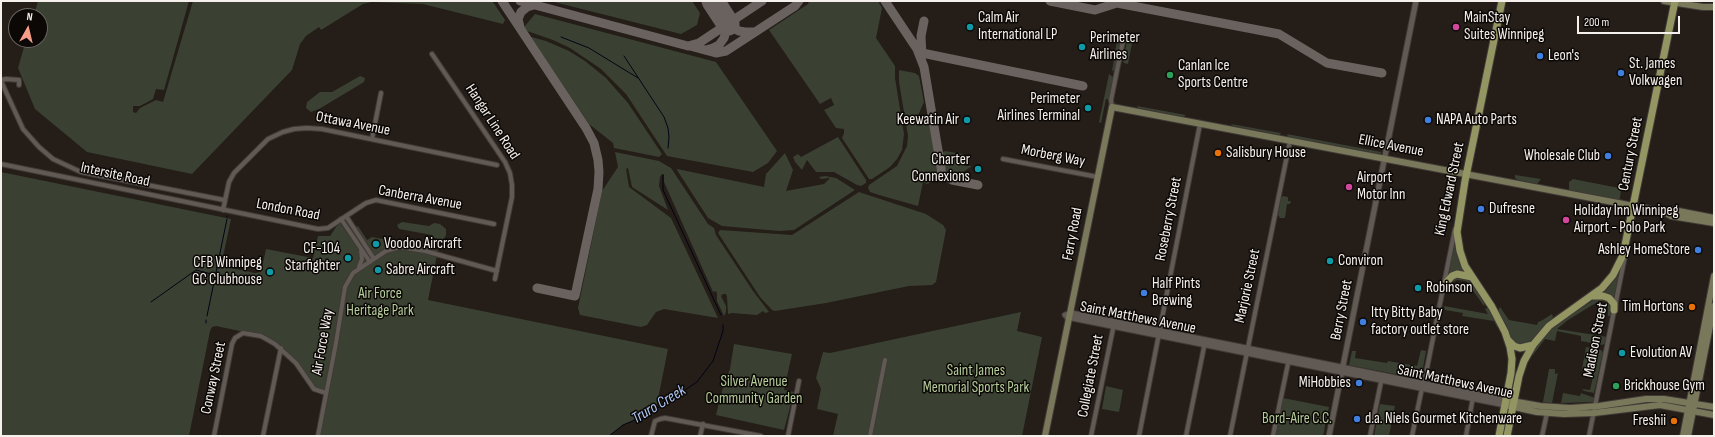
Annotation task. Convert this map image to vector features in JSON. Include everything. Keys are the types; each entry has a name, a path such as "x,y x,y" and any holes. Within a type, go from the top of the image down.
{"main road":[{"name":"King Edward Street","path":"1457,222 1502,1"},
{"path":"1664,1 1703,8 1714,12"},
{"name":"Century Street","path":"1499,436 1520,371 1533,344 1549,326 1593,296 1613,275 1625,249 1675,2"},
{"path":"1703,8 1714,7"},
{"name":"Ellice Avenue","path":"1112,107 1385,158 1664,212 1671,216 1714,223"},
{"name":"Ferry Road","path":"1045,436 1112,107"},
{"name":"Ellice Avenue","path":"1664,212 1673,210 1714,218"},
{"name":"Century Street","path":"1457,222 1457,236 1460,251 1472,277 1492,307 1508,340 1512,367 1507,436"},
{"path":"1445,284 1457,274 1472,277"},
{"path":"1688,436 1714,276"},
{"path":"1593,296 1603,296 1609,298 1614,304 1614,310"},
{"path":"1683,436 1692,406 1714,306"},
{"path":"1508,340 1514,346 1520,348 1533,344"},
{"name":"Saint Matthews Avenue","path":"1509,403 1555,407 1595,406 1653,399 1692,406 1714,414"},
{"name":"Saint Matthews Avenue","path":"1509,403 1547,413 1569,414 1594,413 1652,405 1714,407"}],"street":[{"name":"Berry Street","path":"1329,436 1416,1"},
{"name":"Ferry Road","path":"1112,107 1124,36"},
{"name":"Hangar Line Road","path":"432,54 505,162 510,173 513,193 495,279"},
{"path":"19,85 19,80 6,78 1,80 23,128 38,147 58,161 81,172 101,177 225,198"},
{"path":"372,139 381,93"},
{"name":"Roseberry Street","path":"1139,436 1200,124"},
{"name":"Ottawa Avenue","path":"223,210 229,182 234,173 264,143 283,132 300,128 312,128 372,139 497,165"},
{"name":"Marjorie Street","path":"1230,436 1290,141"},
{"name":"Morberg Way","path":"1003,159 1098,177"},
{"name":"Intersite Road","path":"1,164 223,210"},
{"path":"211,207 218,205 225,198"},
{"name":"Canberra Avenue","path":"346,216 369,201 376,200 494,224"},
{"name":"London Road","path":"223,210 318,229 328,228 346,216"},
{"path":"346,216 372,260"},
{"path":"341,219 361,251 372,260"},
{"name":"King Edward Street","path":"1412,436 1445,284 1453,233 1457,222"},
{"name":"Air Force Way","path":"318,436 345,287 348,279 357,270 390,249 405,247 497,271"},
{"name":"Madison Street","path":"1589,436 1625,249"},
{"path":"357,270 362,262 361,251"},
{"name":"Saint Matthews Avenue","path":"1070,315 1509,403"},
{"name":"Collegiate Street","path":"1091,436 1114,324"},
{"name":"Conway Street","path":"214,436 233,342 238,335 246,332 264,337 281,348"},
{"path":"1186,436 1205,342"},
{"path":"281,348 296,363 314,389 326,393"},
{"path":"263,436 281,348"},
{"path":"1273,436 1289,359"},
{"path":"870,436 885,360"},
{"path":"1370,436 1382,378"},
{"path":"788,436 799,381"},
{"path":"1466,436 1474,396"},
{"path":"1542,436 1547,413"},
{"path":"651,436 654,423 657,420 670,418 703,424 743,434 761,436"},
{"path":"700,436 703,424"}],"green space":[{"path":"38,1 189,1 164,90 156,89 153,99 140,106 133,106 133,112 136,113 140,108 156,100 163,102 193,1 489,1 493,2 505,20 503,24 423,4 372,2 363,4 321,30 319,27 306,36 300,44 292,70 192,174 87,152 35,109 18,68 24,48 48,48 48,8 36,8"},
{"path":"550,1 692,1 700,13 697,25 681,34"},
{"path":"809,1 878,1 882,8 876,38 895,66 895,78 904,134 902,150 897,159 890,167 872,179 869,179 842,138 844,129 836,128 824,110 834,105 831,98 820,104 769,30 808,4"},
{"path":"535,14 716,62 777,151 768,163 753,172 667,156 626,94 601,69 570,48 527,31 524,27"},
{"path":"531,37 546,41 569,51 585,61 606,78 628,103 662,154 659,157 614,148 613,143 589,124"},
{"path":"1118,38 1121,41 1115,70 1112,71 1117,41 1114,40"},
{"path":"1129,38 1133,38 1128,64 1124,63 1123,61"},
{"path":"899,70 915,73 919,76 924,102 916,120 929,121 937,171 940,177 946,182 935,181 927,184 923,182 918,206 870,192 868,188 869,185 897,166 907,146 908,136 899,82"},
{"path":"1109,74 1114,78 1110,100 1106,99 1101,123 1099,122"},
{"path":"360,76 365,78 364,82 319,109 311,112 306,108 307,102 320,92 332,92"},
{"path":"1137,106 1186,115 1183,117 1138,108"},
{"path":"1231,124 1281,133 1280,135 1233,126"},
{"path":"1287,134 1381,152 1381,154 1288,137"},
{"path":"838,137 866,180 866,183 861,186 834,172 816,172 807,160 802,170 795,162 793,157 798,154 801,157"},
{"path":"945,151 963,154 964,166 972,166 957,176 951,175 947,172 944,165 942,153"},
{"path":"615,152 659,161 671,168 708,224 714,228 716,235 753,291 769,312 765,313 763,311 757,315 728,314 727,297 726,294 723,294 721,296 726,306 724,316 717,301 716,291 713,292 664,182 664,175 662,174 660,177 659,186 668,210 632,187 628,168 626,169 629,187 671,218 718,318 664,309 656,312 647,325 641,327 580,315 578,308 602,191 618,167"},
{"path":"785,153 793,170 786,191 824,184 830,178 821,179 819,177 825,176 836,178 855,190 794,230 779,231 722,226 708,218 677,170 764,187 766,174"},
{"name":"Air Force Heritage Park","path":"1,172 231,219 221,266 255,273 261,272 266,249 313,258 318,236 330,236 340,223 347,233 358,226 367,240 372,237 438,250 428,300 668,349 656,409 641,419 637,419 623,425 609,436 318,436 326,393 317,391 298,366 281,348 254,334 216,326 212,327 210,331 189,436 1,436"},
{"path":"1515,175 1541,179 1537,184 1518,180 1515,178"},
{"path":"1573,179 1619,188 1621,190 1620,198 1619,200 1569,190 1569,182"},
{"path":"859,192 926,214 943,225 946,230 936,282 932,285 909,286 826,303 775,311 772,310 760,297 718,233 720,230 792,235"},
{"path":"1283,196 1288,197 1288,201 1291,201 1290,204 1287,204 1285,218 1280,218 1278,215 1281,198"},
{"path":"402,222 429,226 434,223 440,224 446,229 446,235 443,241 438,242 432,235 399,229 397,225"},
{"path":"1454,239 1458,256 1465,273 1448,278"},
{"path":"1621,271 1615,302 1604,293"},
{"path":"1457,276 1468,279 1485,303 1484,306 1466,281 1457,280 1449,284"},
{"path":"1595,299 1607,299 1613,308 1611,316 1608,316 1608,304 1604,301 1599,301 1568,320 1557,329 1608,337 1606,343 1602,345 1581,341 1581,336 1557,331 1555,341 1545,339 1533,355 1532,352 1538,343 1552,328"},
{"path":"1444,306 1488,314 1485,309 1488,308 1498,324 1497,327 1494,321 1462,316 1463,313 1445,310"},
{"path":"1500,307 1509,320 1537,325 1538,322 1552,314 1553,317 1530,344 1518,346 1511,339 1506,325 1498,311"},
{"name":"Saint James Memorial Sports Park","path":"1021,312 1017,331 1042,337 1022,436 833,436 838,414 817,409 821,389 816,378 823,352 830,353"},
{"name":"Silver Avenue Community Garden","path":"734,344 792,354 784,390 794,392 784,430 716,415 724,383 730,369"},
{"path":"1586,347 1601,350 1603,352 1594,393 1584,391 1582,389 1590,390 1594,372 1582,369"},
{"path":"1421,350 1426,351 1421,379 1349,365 1352,351 1356,351 1355,358 1387,363 1388,361 1417,366"},
{"path":"1549,369 1555,369 1555,374 1558,373 1552,403 1543,402"},
{"path":"1106,386 1123,390 1119,412 1102,409"},
{"path":"1563,393 1580,396 1581,393 1595,398 1594,402 1561,403"},
{"name":"Bord-Aire C.C.","path":"1283,398 1329,407 1323,436 1275,436"},
{"path":"1380,404 1395,406 1389,436 1374,436"}],"waterway":[{"path":"561,37 589,48 638,78"},
{"name":"Truro Creek","path":"624,56 664,117 668,128 668,148"},
{"name":"Truro Creek","path":"663,175 663,190 721,315"},
{"path":"207,316 227,219"},
{"path":"151,302 196,270 215,275"},
{"name":"Truro Creek","path":"609,436 623,425 637,419 641,419 697,382 713,361 723,331 723,325"}],"taxiway":[{"path":"502,1 586,128 594,143 598,160 598,189 575,296 537,288"},
{"path":"520,1 688,46 699,43 762,1"},
{"path":"706,50 719,45 724,38 726,31 725,21 712,1"},
{"path":"690,46 716,53 726,51 795,6 799,1"},
{"path":"885,1 917,49 922,53 1083,86"},
{"path":"1050,1 1095,10 1117,3 1279,34 1327,63 1382,73"},
{"path":"520,27 518,19 521,12 527,7 534,5"},
{"path":"726,19 732,27 739,31 754,32"},
{"path":"922,56 921,36 924,21"},
{"path":"917,49 924,67 942,174 952,180 978,185"}],"runway":[{"path":"713,1 728,24"}],"place":[{"name":"Calm Air International LP","path":"970,27"},
{"name":"MainStay Suites Winnipeg","path":"1456,27"},
{"name":"Perimeter Airlines","path":"1082,47"},
{"name":"Leon's","path":"1540,56"},
{"name":"St. James Volkwagen","path":"1621,73"},
{"name":"Canlan Ice Sports Centre","path":"1170,75"},
{"name":"Perimeter Airlines Terminal","path":"1088,108"},
{"name":"Keewatin Air","path":"967,120"},
{"name":"NAPA Auto Parts","path":"1428,120"},
{"name":"Salisbury House","path":"1218,153"},
{"name":"Wholesale Club","path":"1608,156"},
{"name":"Charter Connexions","path":"978,169"},
{"name":"Airport Motor Inn","path":"1349,187"},
{"name":"Dufresne","path":"1481,209"},
{"name":"Holiday Inn Winnipeg Airport - Polo Park","path":"1566,220"},
{"name":"Voodoo Aircraft","path":"376,244"},
{"name":"Ashley HomeStore","path":"1698,250"},
{"name":"CF-104 Starfighter","path":"348,258"},
{"name":"Conviron","path":"1330,261"},
{"name":"Sabre Aircraft","path":"378,270"},
{"name":"CFB Winnipeg GC Clubhouse","path":"270,272"},
{"name":"Robinson","path":"1418,288"},
{"name":"Half Pints Brewing","path":"1144,293"},
{"name":"Tim Hortons","path":"1692,307"},
{"name":"Itty Bitty Baby factory outlet store","path":"1363,322"},
{"name":"Evolution AV","path":"1622,353"},
{"name":"MiHobbies","path":"1359,383"},
{"name":"Brickhouse Gym","path":"1616,386"},
{"name":"d.a. Niels Gourmet Kitchenware","path":"1357,419"},
{"name":"Freshii","path":"1674,421"}]}
